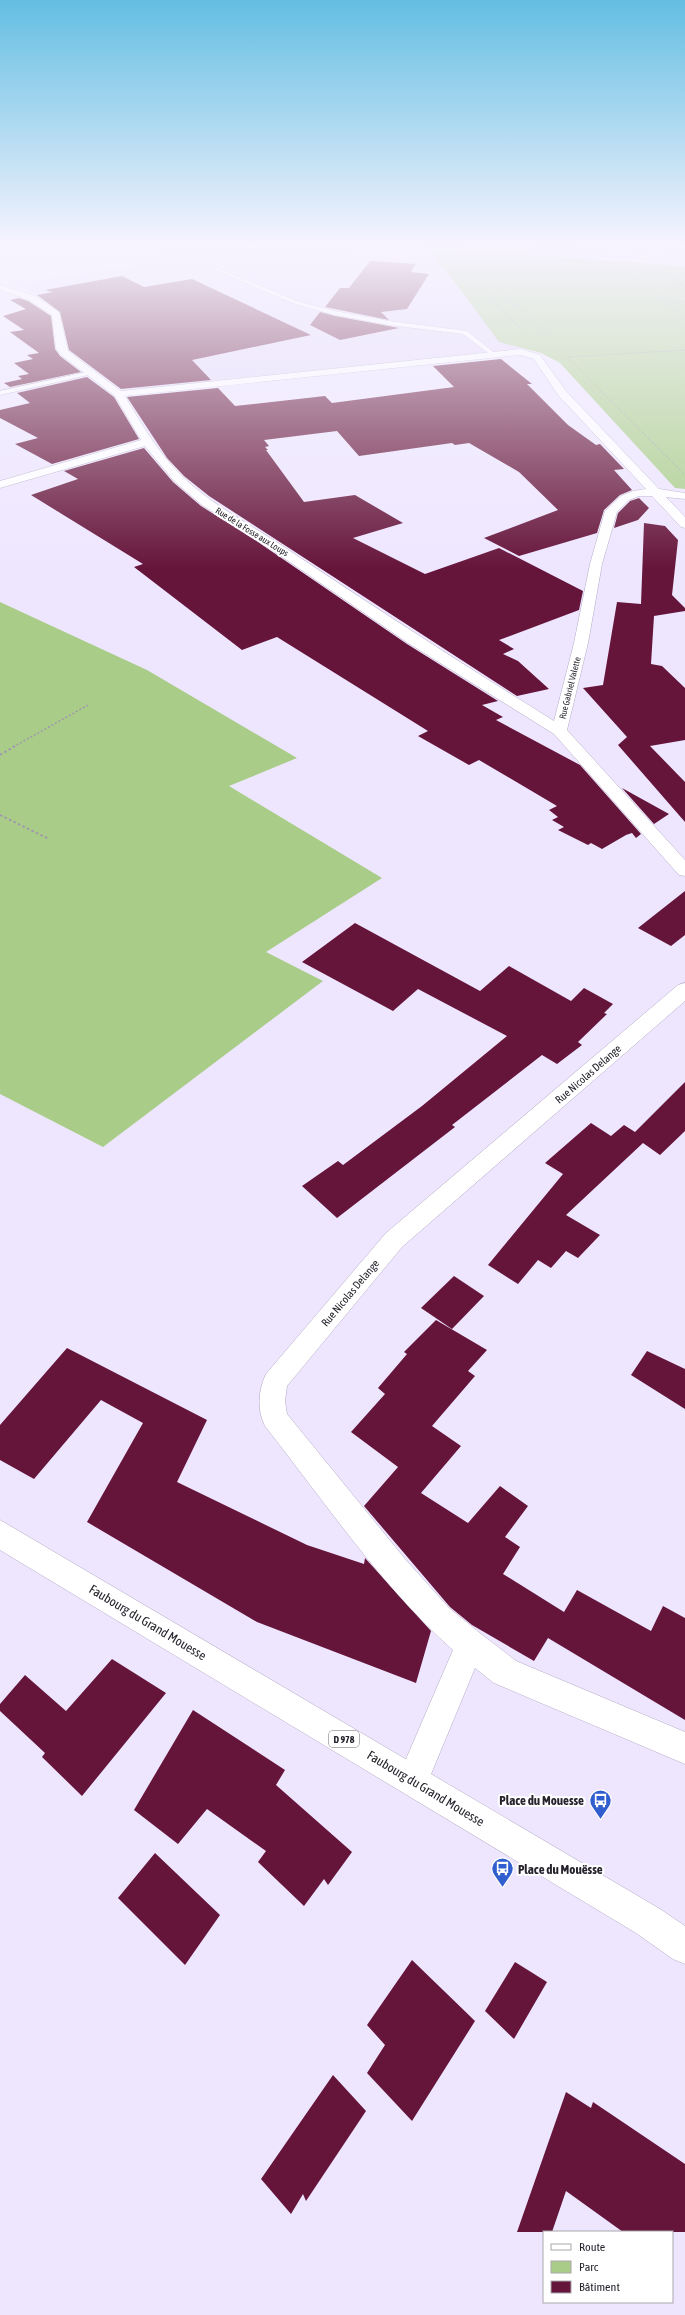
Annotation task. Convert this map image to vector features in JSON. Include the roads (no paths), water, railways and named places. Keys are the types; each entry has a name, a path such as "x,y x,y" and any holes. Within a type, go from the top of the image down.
{"street":[{"name":"Rue de la Fosse aux Loups","path":"64,353 119,394 147,442 178,479 206,503 263,538 413,640 559,731"},
{"path":"119,394 512,353"},
{"path":"524,353 537,357 562,393 685,524"},
{"path":"0,485 147,442"},
{"name":"Rue Gabriel Valette","path":"685,496 655,492 637,493 625,498 611,511 596,564 581,643 559,731 685,871"},
{"name":"Rue Nicolas Delange","path":"470,1645 439,1618 395,1569 274,1418 272,1401 275,1382 394,1240 685,990"},
{"name":"Faubourg du Grand Mouesse","path":"0,1534 648,1921 685,1947"},
{"path":"413,1780 470,1645 505,1672 685,1748"}],"lane":[{"path":"0,393 91,373"}],"place":[{"name":"Place du Mouesse","path":"600,1820"},
{"name":"Place du Mouësse","path":"502,1888"}]}
